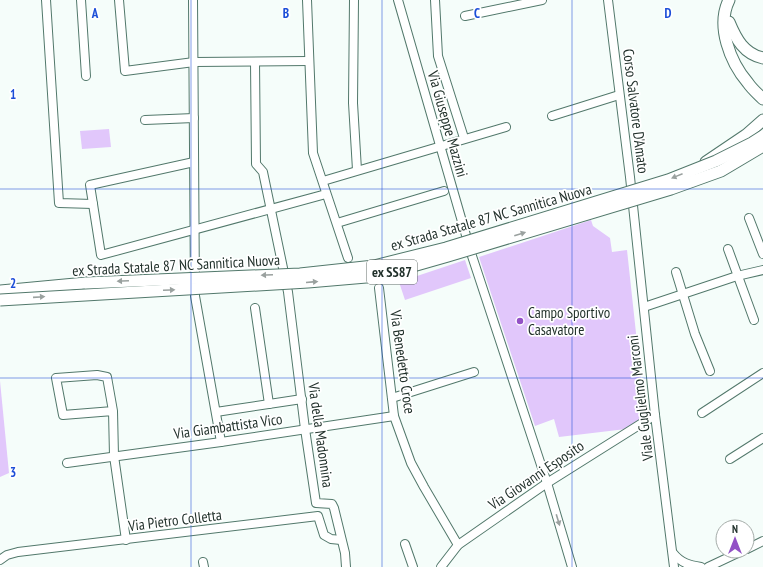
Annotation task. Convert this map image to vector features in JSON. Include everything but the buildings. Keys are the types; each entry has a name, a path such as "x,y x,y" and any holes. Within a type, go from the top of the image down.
{"highway":[{"path":"729,0 725,7 723,20 728,45 736,66 748,83 763,99"},
{"path":"736,0 733,5 729,22 729,33 745,72 763,91"},
{"path":"729,22 734,36 742,48 755,56 763,58"},
{"path":"698,168 746,135 763,120"},
{"name":"ex Strada Statale 87 NC Sannitica Nuova","path":"0,291 86,283 300,274 374,266 454,246 668,180 716,161 763,136"},
{"name":"ex Strada Statale 87 NC Sannitica Nuova","path":"0,300 308,282 378,276 672,189 721,171 763,146"},
{"path":"744,158 763,153"}],"street":[{"path":"46,0 59,203 93,204"},
{"path":"81,0 86,76"},
{"path":"119,0 125,71 194,62 309,62"},
{"path":"193,0 195,296 221,442"},
{"path":"307,0 313,153 348,258"},
{"path":"354,0 353,103 357,170"},
{"name":"Via Giuseppe Mazzini","path":"398,0 472,256 547,483 572,567"},
{"path":"435,0 438,56 464,138"},
{"path":"465,16 542,0"},
{"name":"Corso Salvatore D'Amato","path":"608,0 635,226"},
{"name":"Via della Madonnina","path":"255,62 256,164 263,172 288,292 316,503 332,504 334,508 345,553 346,567"},
{"path":"552,116 619,95"},
{"path":"145,120 194,118"},
{"path":"323,181 464,138 506,127"},
{"path":"194,162 90,185 100,256 270,208 326,194"},
{"path":"337,224 444,191"},
{"path":"748,218 761,242 763,254"},
{"name":"Viale Guglielmo Marconi","path":"635,226 655,415 674,567"},
{"path":"728,249 754,320"},
{"path":"644,307 737,276 763,270"},
{"path":"676,272 695,334 710,371"},
{"name":"Via Benedetto Croce","path":"379,288 394,416 411,463 458,545"},
{"path":"255,308 269,404"},
{"path":"392,398 474,372"},
{"path":"702,413 763,373"},
{"path":"112,412 63,415 56,378 97,375 107,377 112,412 114,456 126,540"},
{"path":"216,412 302,400"},
{"name":"Via Giovanni Esposito","path":"441,567 458,545 547,483 655,415"},
{"name":"Via Giambattista Vico","path":"67,463 394,416"},
{"path":"730,459 763,438"},
{"path":"316,503 318,516 324,535 331,539 341,540"},
{"name":"Via Pietro Colletta","path":"0,560 7,555 18,552 318,516"},
{"path":"405,544 412,567"},
{"path":"673,552 683,563 701,567"},
{"path":"708,567 725,559"}],"shaded area":[{"path":"109,129 111,147 82,149 80,131"},
{"name":"Campo Sportivo Casavatore","path":"591,220 593,226 610,238 612,252 627,250 645,416 626,429 559,437 554,419 535,426 479,257"},
{"path":"465,260 471,278 405,300 399,282"},
{"path":"0,381 9,473 0,477"}],"place":[{"name":"Campo Sportivo Casavatore","path":"520,321"}]}
